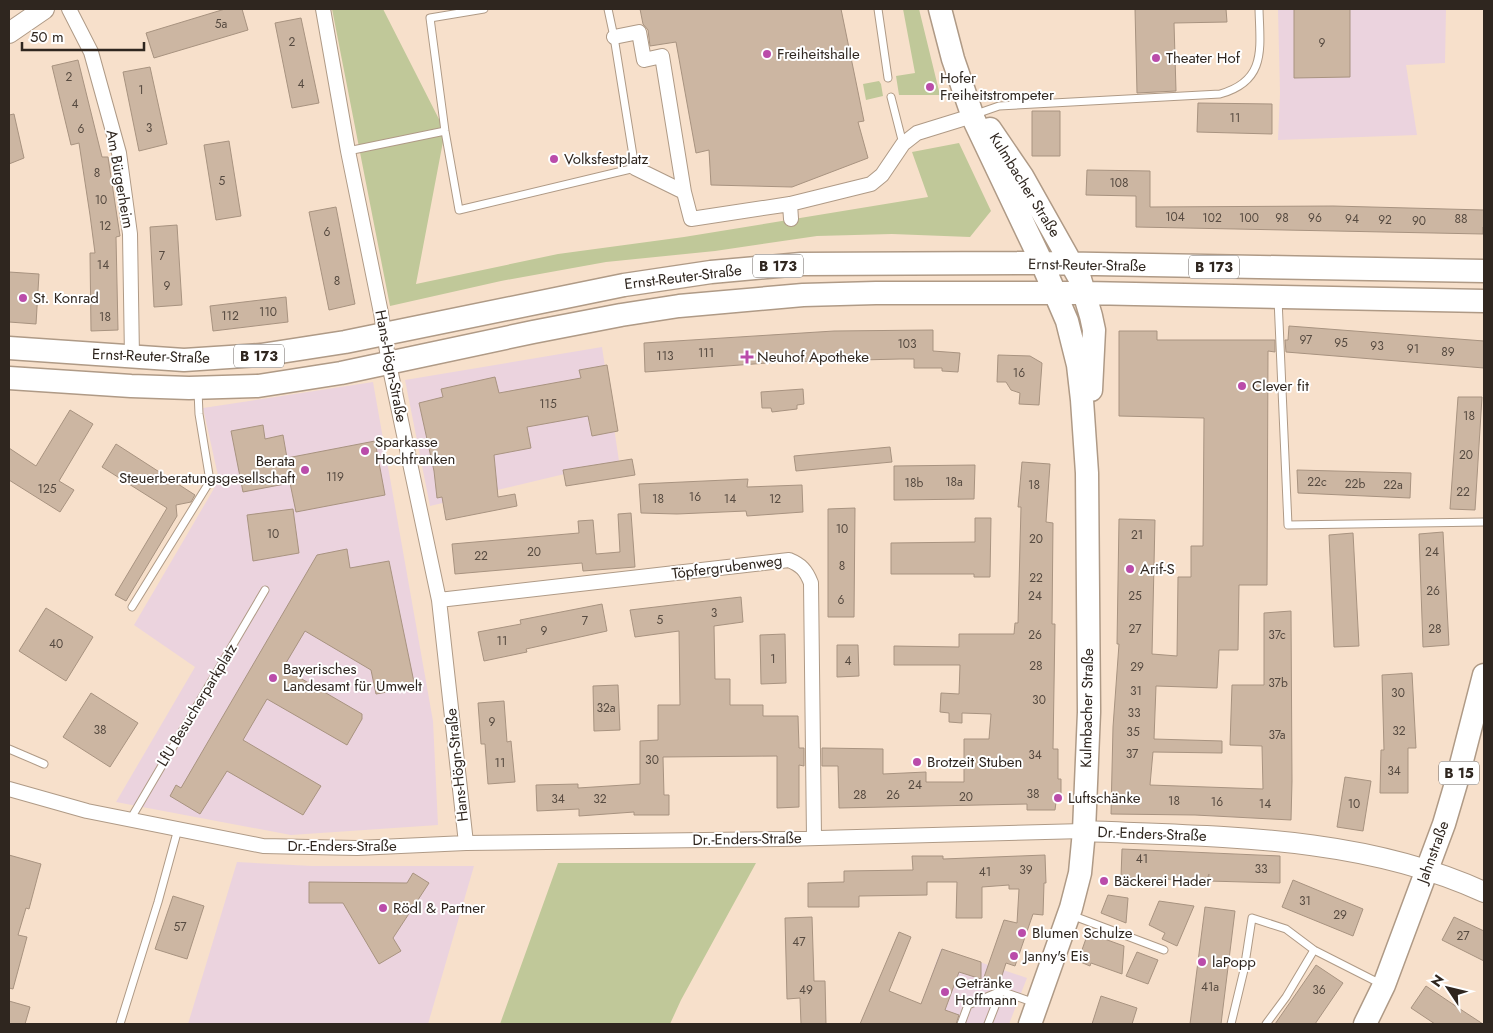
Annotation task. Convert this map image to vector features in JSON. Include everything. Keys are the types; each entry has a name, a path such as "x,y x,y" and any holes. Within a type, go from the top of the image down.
{"main road":[{"path":"9,33 44,9"},
{"name":"Kulmbacher Straße","path":"940,9 960,78 975,114 981,137 1067,321 1078,364 1087,473"},
{"name":"Kulmbacher Straße","path":"975,114 1022,176 1073,264 1085,293 1094,330 1087,473 1089,712 1084,832 1080,873 1069,914 1034,1014"},
{"name":"Ernst-Reuter-Straße","path":"9,348 184,360 261,355 384,334 624,285 711,272 801,264 1073,264 1484,272"},
{"name":"Ernst-Reuter-Straße","path":"9,378 131,386 198,388 258,386 389,364 533,332 621,315 738,299 803,295 1085,293 1484,301"},
{"name":"Jahnstraße","path":"1365,1024 1384,985 1428,870 1457,780 1484,675"},
{"name":"Dr.-Enders-Straße","path":"1084,832 1269,839 1352,851 1428,870 1458,880 1484,892"}],"street":[{"name":"Am Bürgerheim","path":"69,9 91,52 119,153 130,234 132,357"},
{"name":"Hans-Högn-Straße","path":"323,9 389,364 438,600 466,843"},
{"path":"614,37 642,31 644,60 662,56 684,192 691,219 790,204 872,184 882,174 903,144 917,133 975,114"},
{"path":"636,168 684,192"},
{"path":"790,204 791,219"},
{"name":"Töpfergrubenweg","path":"438,600 789,560 800,565 807,572 811,583 814,837"},
{"name":"Dr.-Enders-Straße","path":"9,789 87,811 263,846 357,848 466,843 1084,832"}],"lane":[{"path":"484,9 430,18 445,131 459,210 636,168 608,9"},
{"path":"878,9 888,78"},
{"path":"975,114 999,106 1220,94 1234,90 1245,82 1254,70 1260,54 1259,9"},
{"path":"891,97 903,144"},
{"path":"348,151 445,131"},
{"path":"1278,296 1288,525 1484,522"},
{"path":"132,607 210,481 199,414 198,388"},
{"name":"LfU Besucherparkplatz","path":"130,820 265,590"},
{"path":"9,749 44,764"},
{"path":"120,1024 158,902 178,829"},
{"path":"1069,914 1164,950"},
{"path":"1231,1024 1244,970 1252,918 1286,929 1314,950 1384,985"},
{"path":"1266,1024 1286,997 1314,950"},
{"path":"1001,991 1034,1014"},
{"path":"962,1024 968,1005 1001,991"},
{"path":"988,1024 1001,991"}],"shaded area":[{"path":"1278,9 1446,9 1445,63 1406,65 1417,135 1278,140 1280,93"},
{"path":"602,347 619,461 430,506 405,380"},
{"path":"373,382 433,721 438,825 291,835 116,802 195,667 134,625 219,480 203,408"},
{"path":"237,862 312,866 474,866 428,1024 188,1024"},
{"path":"941,949 1027,978 1009,1024 914,1024"}],"green space":[{"path":"332,9 383,9 445,131 416,284 558,254 684,237 928,197 912,152 959,143 991,211 970,237 892,234 817,236 715,251 606,262 501,281 390,306"},
{"path":"903,9 919,9 940,95 899,95 896,76 915,73"},
{"path":"879,81 883,96 866,100 863,84"},
{"path":"558,863 756,863 681,1000 670,1024 500,1024"}],"building":[{"path":"225,9 242,9 248,30 154,58 146,33"},
{"name":"Freiheitshalle","path":"640,9 841,9 864,121 858,122 868,158 792,187 711,185 709,150 696,153 676,42 650,46 648,30 643,24"},
{"name":"Theater Hof","path":"1135,9 1226,9 1227,22 1174,23 1176,91 1137,93"},
{"path":"1294,9 1350,9 1350,77 1294,78"},
{"path":"301,18 319,103 292,108 275,23"},
{"path":"78,60 102,157 108,157 120,236 116,237 118,330 91,331 90,253 95,253 90,215 79,143 71,145 52,66"},
{"path":"150,67 167,144 139,151 123,72"},
{"path":"1198,103 1272,104 1272,134 1197,132"},
{"path":"1032,111 1060,111 1060,156 1032,156"},
{"path":"14,114 24,158 9,164 9,115"},
{"path":"229,141 241,216 216,220 204,145"},
{"path":"1087,170 1150,171 1150,207 1333,206 1484,210 1483,234 1136,227 1136,196 1086,195"},
{"path":"336,207 355,304 329,310 309,212"},
{"path":"177,225 182,305 154,307 150,227"},
{"name":"St. Konrad","path":"9,272 39,274 36,324 9,322"},
{"path":"286,297 288,322 213,331 210,306"},
{"path":"1289,326 1484,341 1484,368 1286,352 1285,340 1288,340"},
{"path":"933,330 933,351 960,353 958,372 942,371 942,368 914,368 914,359 900,359 781,362 645,372 644,343 834,331"},
{"path":"1119,331 1157,331 1157,340 1275,340 1275,352 1268,351 1267,585 1239,585 1238,650 1219,650 1217,688 1156,686 1154,739 1222,741 1222,753 1153,752 1150,785 1263,789 1262,746 1230,745 1232,685 1264,685 1264,613 1291,611 1291,820 1195,815 1111,814 1113,727 1119,644 1117,644 1119,519 1155,520 1152,654 1177,656 1178,577 1191,577 1191,546 1203,546 1204,418 1119,416"},
{"path":"998,355 1030,356 1042,363 1039,405 1019,404 1020,393 1011,390 1006,382 997,382"},
{"path":"607,365 618,431 592,436 588,416 527,427 531,448 494,455 498,497 515,494 517,506 446,520 442,497 437,498 434,471 419,403 443,397 441,389 495,377 499,393 581,378 579,370"},
{"path":"803,389 804,404 797,405 797,409 772,412 771,408 762,408 761,392"},
{"path":"1458,397 1482,397 1475,510 1450,509"},
{"path":"70,410 93,424 59,481 74,490 60,512 9,480 9,448 36,466"},
{"path":"263,425 265,439 283,435 287,458 375,441 385,495 296,512 290,483 243,492 231,431"},
{"path":"116,444 195,495 191,502 176,505 177,516 126,601 115,595 167,508 102,467"},
{"path":"890,447 892,462 796,471 794,456"},
{"path":"632,459 635,475 566,486 563,470"},
{"path":"1022,462 1050,464 1046,522 1053,523 1052,624 1055,624 1053,749 1058,749 1058,779 1061,779 1061,802 1056,802 1055,810 1027,810 1027,804 839,808 838,766 822,766 822,748 883,749 883,774 926,772 926,782 964,782 964,739 989,739 991,714 962,713 962,723 949,722 949,713 940,712 941,693 959,694 960,665 894,665 894,646 959,647 959,634 1014,634 1015,623 1018,623 1021,507 1018,507"},
{"path":"975,465 974,499 894,500 894,466"},
{"path":"1297,470 1411,473 1410,498 1298,493"},
{"path":"748,479 747,487 802,485 803,512 747,516 746,511 677,514 641,513 639,484"},
{"path":"855,508 854,617 828,617 828,509"},
{"path":"293,509 299,553 253,561 247,515"},
{"path":"631,513 635,567 583,571 582,563 455,574 452,544 579,533 578,521 593,520 596,554 620,552 618,514"},
{"path":"975,518 991,518 990,577 974,577 974,574 891,574 891,543 975,542"},
{"path":"1443,532 1449,645 1423,647 1419,534"},
{"path":"1353,533 1359,646 1334,647 1329,535"},
{"name":"Bayerisches Landesamt für Umwelt","path":"347,549 350,568 389,561 415,687 376,694 371,670 305,631 283,668 362,714 362,719 347,745 267,699 243,740 321,786 303,815 227,771 200,814 170,796 176,785 181,788 317,555"},
{"path":"741,597 743,622 714,626 715,679 730,679 730,705 763,705 763,716 798,716 799,748 804,748 804,766 799,765 799,807 777,808 777,756 663,757 664,795 669,795 669,815 634,815 634,812 579,816 579,809 537,811 536,785 578,784 578,788 640,784 640,741 658,740 658,705 680,705 679,631 635,637 630,610"},
{"path":"602,604 607,631 526,649 527,652 484,661 478,632 521,624 520,620"},
{"path":"46,608 93,637 66,681 19,651"},
{"path":"785,634 786,683 761,684 760,635"},
{"path":"837,645 858,645 859,676 837,677"},
{"path":"1412,673 1416,748 1408,748 1408,793 1380,793 1381,750 1384,750 1382,675"},
{"path":"618,685 620,730 594,731 593,686"},
{"path":"91,693 138,723 110,767 63,737"},
{"path":"504,701 507,742 511,741 515,782 488,784 485,744 481,744 478,703"},
{"path":"1345,777 1371,781 1363,831 1337,827"},
{"path":"1122,849 1280,856 1280,883 1208,881 1209,874 1206,881 1121,877"},
{"path":"9,855 41,864 29,909 26,908 18,935 27,937 13,989 9,988"},
{"path":"1045,855 1046,883 1044,883 1043,915 1033,914 1015,966 1006,963 999,985 983,980 1004,920 1017,923 1019,889 1009,889 1009,885 982,887 982,918 956,918 957,882 927,882 927,895 859,896 859,907 808,907 808,883 844,882 844,871 913,870 912,856 943,856 943,859"},
{"path":"413,873 429,883 393,938 401,951 379,964 343,903 309,903 309,882 407,883"},
{"path":"1293,880 1363,909 1353,936 1282,907"},
{"path":"1108,895 1128,898 1126,923 1101,913"},
{"path":"173,896 204,906 187,959 155,949"},
{"path":"1159,901 1194,906 1177,946 1162,939 1165,933 1149,925"},
{"path":"1205,907 1235,911 1221,1024 1190,1024"},
{"path":"812,917 814,981 825,981 826,1024 801,1024 800,998 787,999 785,918"},
{"path":"1454,917 1484,931 1484,961 1442,940"},
{"path":"899,932 911,937 889,991 921,1004 942,949 981,962 981,979 959,972 945,1010 959,1015 956,1024 860,1024"},
{"path":"1088,933 1124,946 1122,974 1091,963 1090,966 1078,961"},
{"path":"1137,952 1158,960 1148,984 1126,976"},
{"path":"1316,965 1343,983 1315,1024 1275,1024"},
{"path":"1426,986 1483,1024 1435,1024 1411,1008"},
{"path":"1101,996 1137,1008 1132,1024 1092,1024"},
{"path":"9,1001 30,1007 25,1024 9,1024"}],"place":[{"name":"Freiheitshalle","path":"767,54"},
{"name":"Theater Hof","path":"1156,58"},
{"name":"Hofer Freiheitstrompeter","path":"930,87"},
{"name":"Volksfestplatz","path":"554,159"},
{"name":"St. Konrad","path":"23,298"},
{"name":"Neuhof Apotheke","path":"747,357"},
{"name":"Clever fit","path":"1242,386"},
{"name":"Sparkasse Hochfranken","path":"365,451"},
{"name":"Berata Steuerberatungsgesellschaft","path":"305,470"},
{"name":"Arif-S","path":"1130,569"},
{"name":"Bayerisches Landesamt für Umwelt","path":"273,678"},
{"name":"Brotzeit Stuben","path":"917,762"},
{"name":"Luftschänke","path":"1058,798"},
{"name":"Bäckerei Hader","path":"1104,881"},
{"name":"Rödl & Partner","path":"383,908"},
{"name":"Blumen Schulze","path":"1022,933"},
{"name":"Janny's Eis","path":"1014,956"},
{"name":"laPopp","path":"1202,962"},
{"name":"Getränke Hoffmann","path":"945,992"}]}
